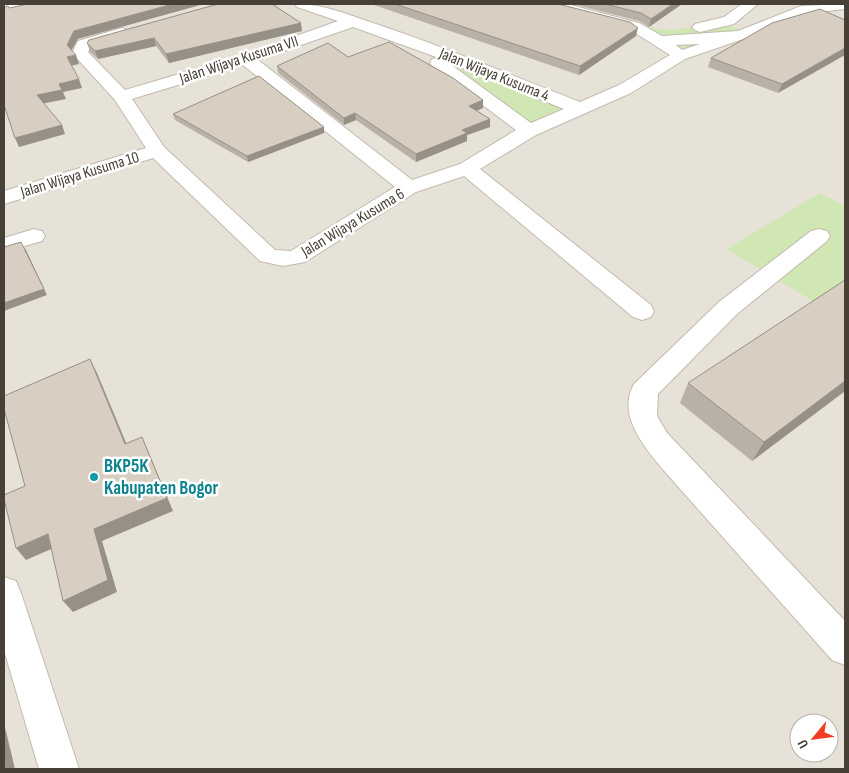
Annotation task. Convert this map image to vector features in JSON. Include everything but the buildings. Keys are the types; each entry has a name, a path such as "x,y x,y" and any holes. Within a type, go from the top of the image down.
{"street":[{"path":"4,7 18,4"},
{"name":"Jalan Wijaya Kusuma 4","path":"302,4 410,42 578,108"},
{"path":"551,4 634,26 671,30 724,23 751,4"},
{"path":"660,41 719,38 747,33 801,6 845,5"},
{"name":"Jalan Wijaya Kusuma VII","path":"122,97 246,59 354,21"},
{"path":"724,23 747,33"},
{"path":"634,26 674,50 679,56"},
{"name":"Jalan Wijaya Kusuma 6","path":"138,28 84,44 80,53 122,97 157,151 268,256 283,259 297,257 409,188 468,168 529,131 624,89 679,56 747,33"},
{"name":"Jalan Wijaya Kusuma 4","path":"410,42 529,131"},
{"path":"246,59 409,188"},
{"name":"Jalan Wijaya Kusuma 10","path":"4,198 157,151"},
{"path":"468,168 642,311"},
{"path":"4,246 34,236"},
{"path":"818,236 728,308 644,391 643,417 656,440 677,464 845,647"},
{"path":"4,593 59,769"}],"shaded area":[{"path":"4,4 845,4 845,769 4,769"}],"green space":[{"path":"724,23 747,33 679,56 634,26 671,30"},
{"path":"410,41 578,108 529,131"},
{"path":"820,193 845,206 845,282 816,303 727,249"}],"place":[{"name":"BKP5K Kabupaten Bogor","path":"94,477"}]}
